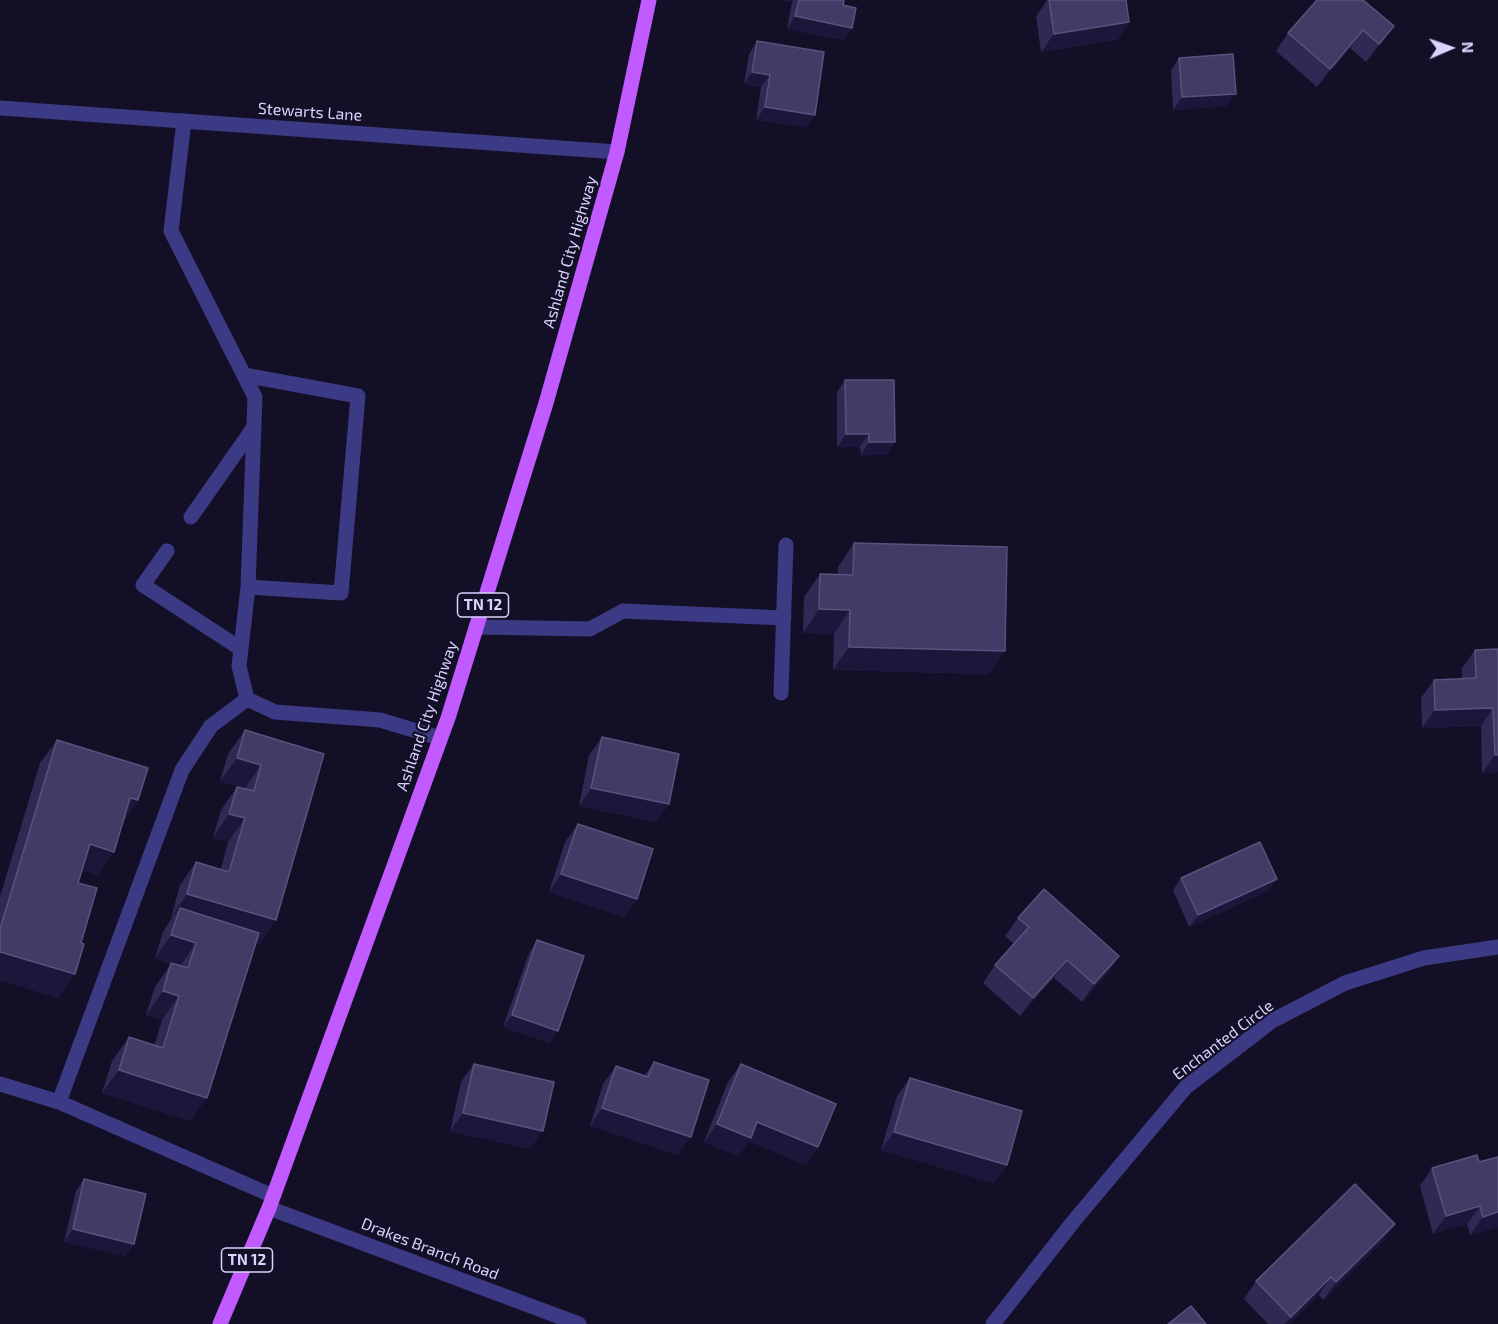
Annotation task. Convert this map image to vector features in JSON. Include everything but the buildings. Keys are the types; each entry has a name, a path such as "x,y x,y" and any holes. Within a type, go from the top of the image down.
{"main road":[{"name":"Ashland City Highway","path":"220,1324 271,1202 440,738 476,627 546,403 617,152 649,0"}],"street":[{"name":"Stewarts Lane","path":"0,108 617,152"},
{"path":"184,121 171,231 255,397 248,587 239,666 247,699"},
{"path":"244,375 358,396 341,593 248,587"},
{"path":"191,517 254,427"},
{"path":"781,693 786,545"},
{"path":"167,551 143,585 241,649"},
{"path":"476,627 590,629 623,611 784,618"},
{"path":"247,699 275,712 380,720 440,738"},
{"path":"59,1102 182,770 210,726 247,699"},
{"name":"Enchanted Circle","path":"993,1324 1073,1222 1186,1087 1272,1021 1345,983 1424,958 1498,947"},
{"name":"Drakes Branch Road","path":"0,1084 59,1102 271,1202 579,1324"}]}
